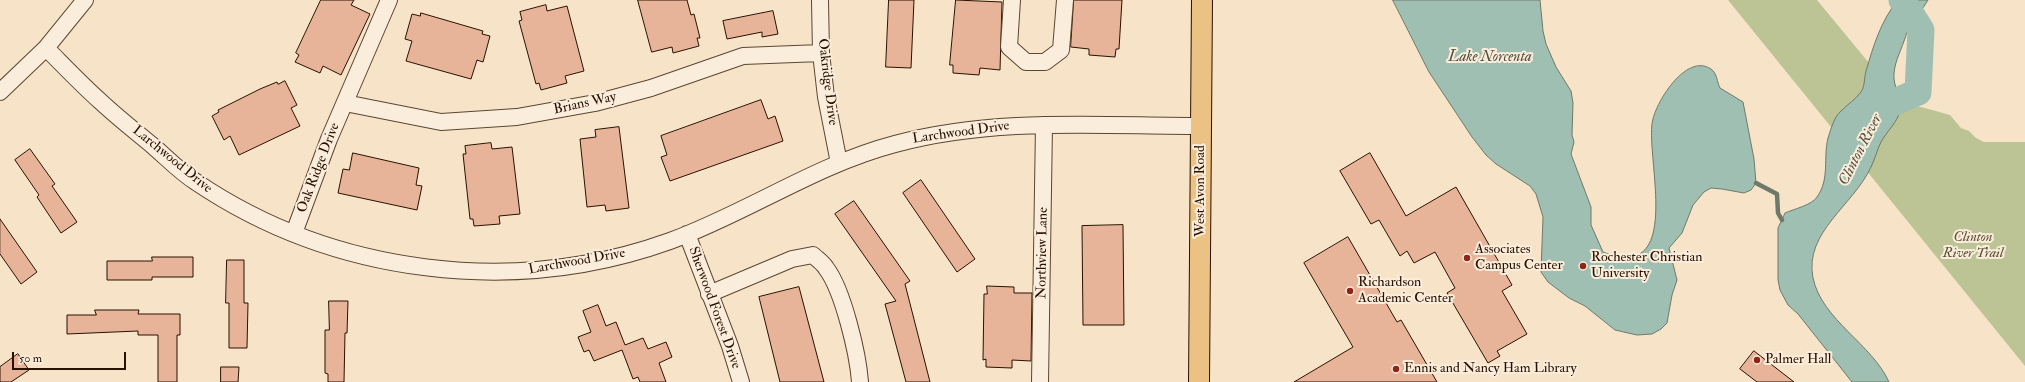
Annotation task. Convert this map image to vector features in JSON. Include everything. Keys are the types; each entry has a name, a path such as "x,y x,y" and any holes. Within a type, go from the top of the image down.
{"main road":[{"name":"West Avon Road","path":"1199,382 1202,0"}],"street":[{"path":"0,92 46,48 85,0"},
{"path":"345,103 389,0"},
{"name":"Oakridge Drive","path":"820,0 821,53 826,97 839,163"},
{"path":"1012,0 1009,47 1026,62 1046,62 1061,50 1065,0"},
{"name":"Larchwood Drive","path":"46,48 102,103 192,179 247,213 327,245 376,259 404,265 480,273 522,272 586,264 619,257 687,234 839,163 891,144 931,135 972,129 1044,125 1201,126"},
{"name":"Brians Way","path":"345,103 442,122 517,116 595,103 651,88 743,56 821,53"},
{"name":"Oak Ridge Drive","path":"294,233 329,139 345,103"},
{"name":"Northview Lane","path":"1040,382 1044,125"},
{"name":"Sherwood Forest Drive","path":"687,234 730,346 741,382"},
{"path":"709,294 792,259 813,255 826,268 840,297 859,368 860,382"}],"green space":[{"name":"Clinton River Trail","path":"1728,0 1817,0 1902,103 1950,115 1961,128 1969,131 1976,138 1984,142 2025,142 2025,366"}],"water":[{"name":"Lake Norcenta","path":"1393,0 1540,0 1543,31 1546,44 1556,67 1571,91 1573,103 1572,135 1574,142 1571,154 1591,207 1591,225 1603,252 1628,257 1644,251 1652,236 1656,215 1652,124 1654,115 1665,93 1673,83 1682,74 1692,68 1701,66 1713,71 1716,75 1720,88 1743,102 1754,159 1756,183 1751,190 1744,193 1711,188 1704,192 1693,205 1682,233 1669,248 1677,280 1672,295 1667,323 1661,329 1652,334 1637,335 1615,330 1585,306 1569,298 1548,282 1541,272 1543,217 1536,194 1530,186 1496,164 1486,155 1472,137 1429,72"},
{"path":"1898,0 1928,0 1907,30 1896,64 1894,79 1900,99 1900,111 1897,119 1881,142 1863,181 1823,233 1816,247 1812,262 1813,278 1818,293 1826,307 1871,356 1881,368 1889,382 1852,382 1798,314 1788,305 1780,290 1778,280 1778,228 1785,213 1815,200 1821,190 1825,176 1828,138 1833,123 1836,116 1861,92 1878,34 1887,16"}],"building":[{"path":"321,0 354,0 351,5 370,14 341,75 323,66 320,73 295,62 299,55 296,53"},
{"path":"638,0 687,0 691,15 694,14 700,38 697,38 699,46 673,53 672,47 652,52"},
{"path":"889,0 914,0 911,68 886,67"},
{"path":"956,0 1002,2 1000,70 980,68 979,75 953,73 953,65 950,65"},
{"path":"1074,0 1122,0 1119,49 1116,49 1115,57 1089,55 1089,49 1071,47"},
{"path":"546,5 547,11 567,6 584,71 565,76 567,83 541,90 539,83 536,84 519,21 522,20 520,12"},
{"path":"773,11 778,34 762,37 762,32 727,39 723,21"},
{"path":"421,13 483,31 482,34 490,36 483,62 477,60 471,79 406,61 412,41 405,39 412,14 420,16"},
{"path":"285,81 297,105 291,108 300,126 239,155 230,136 224,140 212,116 219,112 218,110 260,89 277,82 278,84"},
{"path":"761,100 768,119 775,116 783,141 670,181 661,157 667,155 661,136"},
{"path":"619,127 629,208 606,211 605,205 587,207 580,139 596,137 595,130"},
{"path":"491,143 492,149 512,147 520,214 499,216 500,224 474,226 473,219 470,219 463,154 466,154 465,146"},
{"path":"30,149 55,184 52,186 77,222 61,233 37,197 39,195 15,160"},
{"path":"353,153 419,168 416,185 422,186 417,210 338,193 343,169 349,170"},
{"name":"Associates Campus Center","path":"1370,153 1406,216 1456,187 1512,285 1502,291 1527,334 1497,351 1500,356 1488,363 1447,293 1455,288 1435,252 1414,263 1407,251 1400,256 1379,220 1371,224 1340,171"},
{"path":"921,180 975,259 957,272 903,193"},
{"path":"854,201 910,281 905,284 930,382 906,382 885,304 896,301 835,214"},
{"path":"0,219 37,272 21,284 0,254"},
{"path":"1123,225 1124,325 1083,325 1082,226"},
{"name":"Richardson Academic Center","path":"1348,237 1397,322 1401,320 1437,382 1294,382 1353,347 1304,263"},
{"path":"152,257 193,257 193,277 152,277 152,280 107,280 107,261 152,261"},
{"path":"227,260 244,260 244,303 248,303 247,348 229,348 229,303 226,303"},
{"path":"987,286 1014,287 1014,293 1032,293 1031,361 1012,360 1012,368 986,367 986,359 983,360 984,294 987,294"},
{"path":"799,287 824,382 780,382 759,297"},
{"path":"329,301 348,301 347,333 345,333 344,382 328,382 328,374 325,373 325,330 329,330"},
{"path":"598,305 606,326 616,322 625,345 643,338 648,349 666,342 672,357 659,363 666,382 640,382 638,377 633,379 622,350 594,361 589,350 584,352 578,337 591,332 583,311"},
{"path":"95,310 139,310 138,314 180,314 180,335 177,335 177,382 158,382 158,335 138,335 138,331 67,334 67,315 96,315"},
{"name":"Palmer Hall","path":"1754,351 1794,382 1757,382 1740,369"},
{"path":"18,354 29,370 11,382 0,382 0,367"},
{"path":"221,367 239,367 238,382 221,382"}],"waterway":[{"name":"Clinton River","path":"1875,123 1883,107 1918,92 1921,30 1902,0"},
{"path":"1756,183 1777,194 1778,213 1782,220"}],"place":[{"name":"Associates Campus Center","path":"1467,258"},
{"name":"Rochester Christian University","path":"1583,266"},
{"name":"Richardson Academic Center","path":"1350,291"},
{"name":"Palmer Hall","path":"1757,360"},
{"name":"Ennis and Nancy Ham Library","path":"1396,369"}]}
